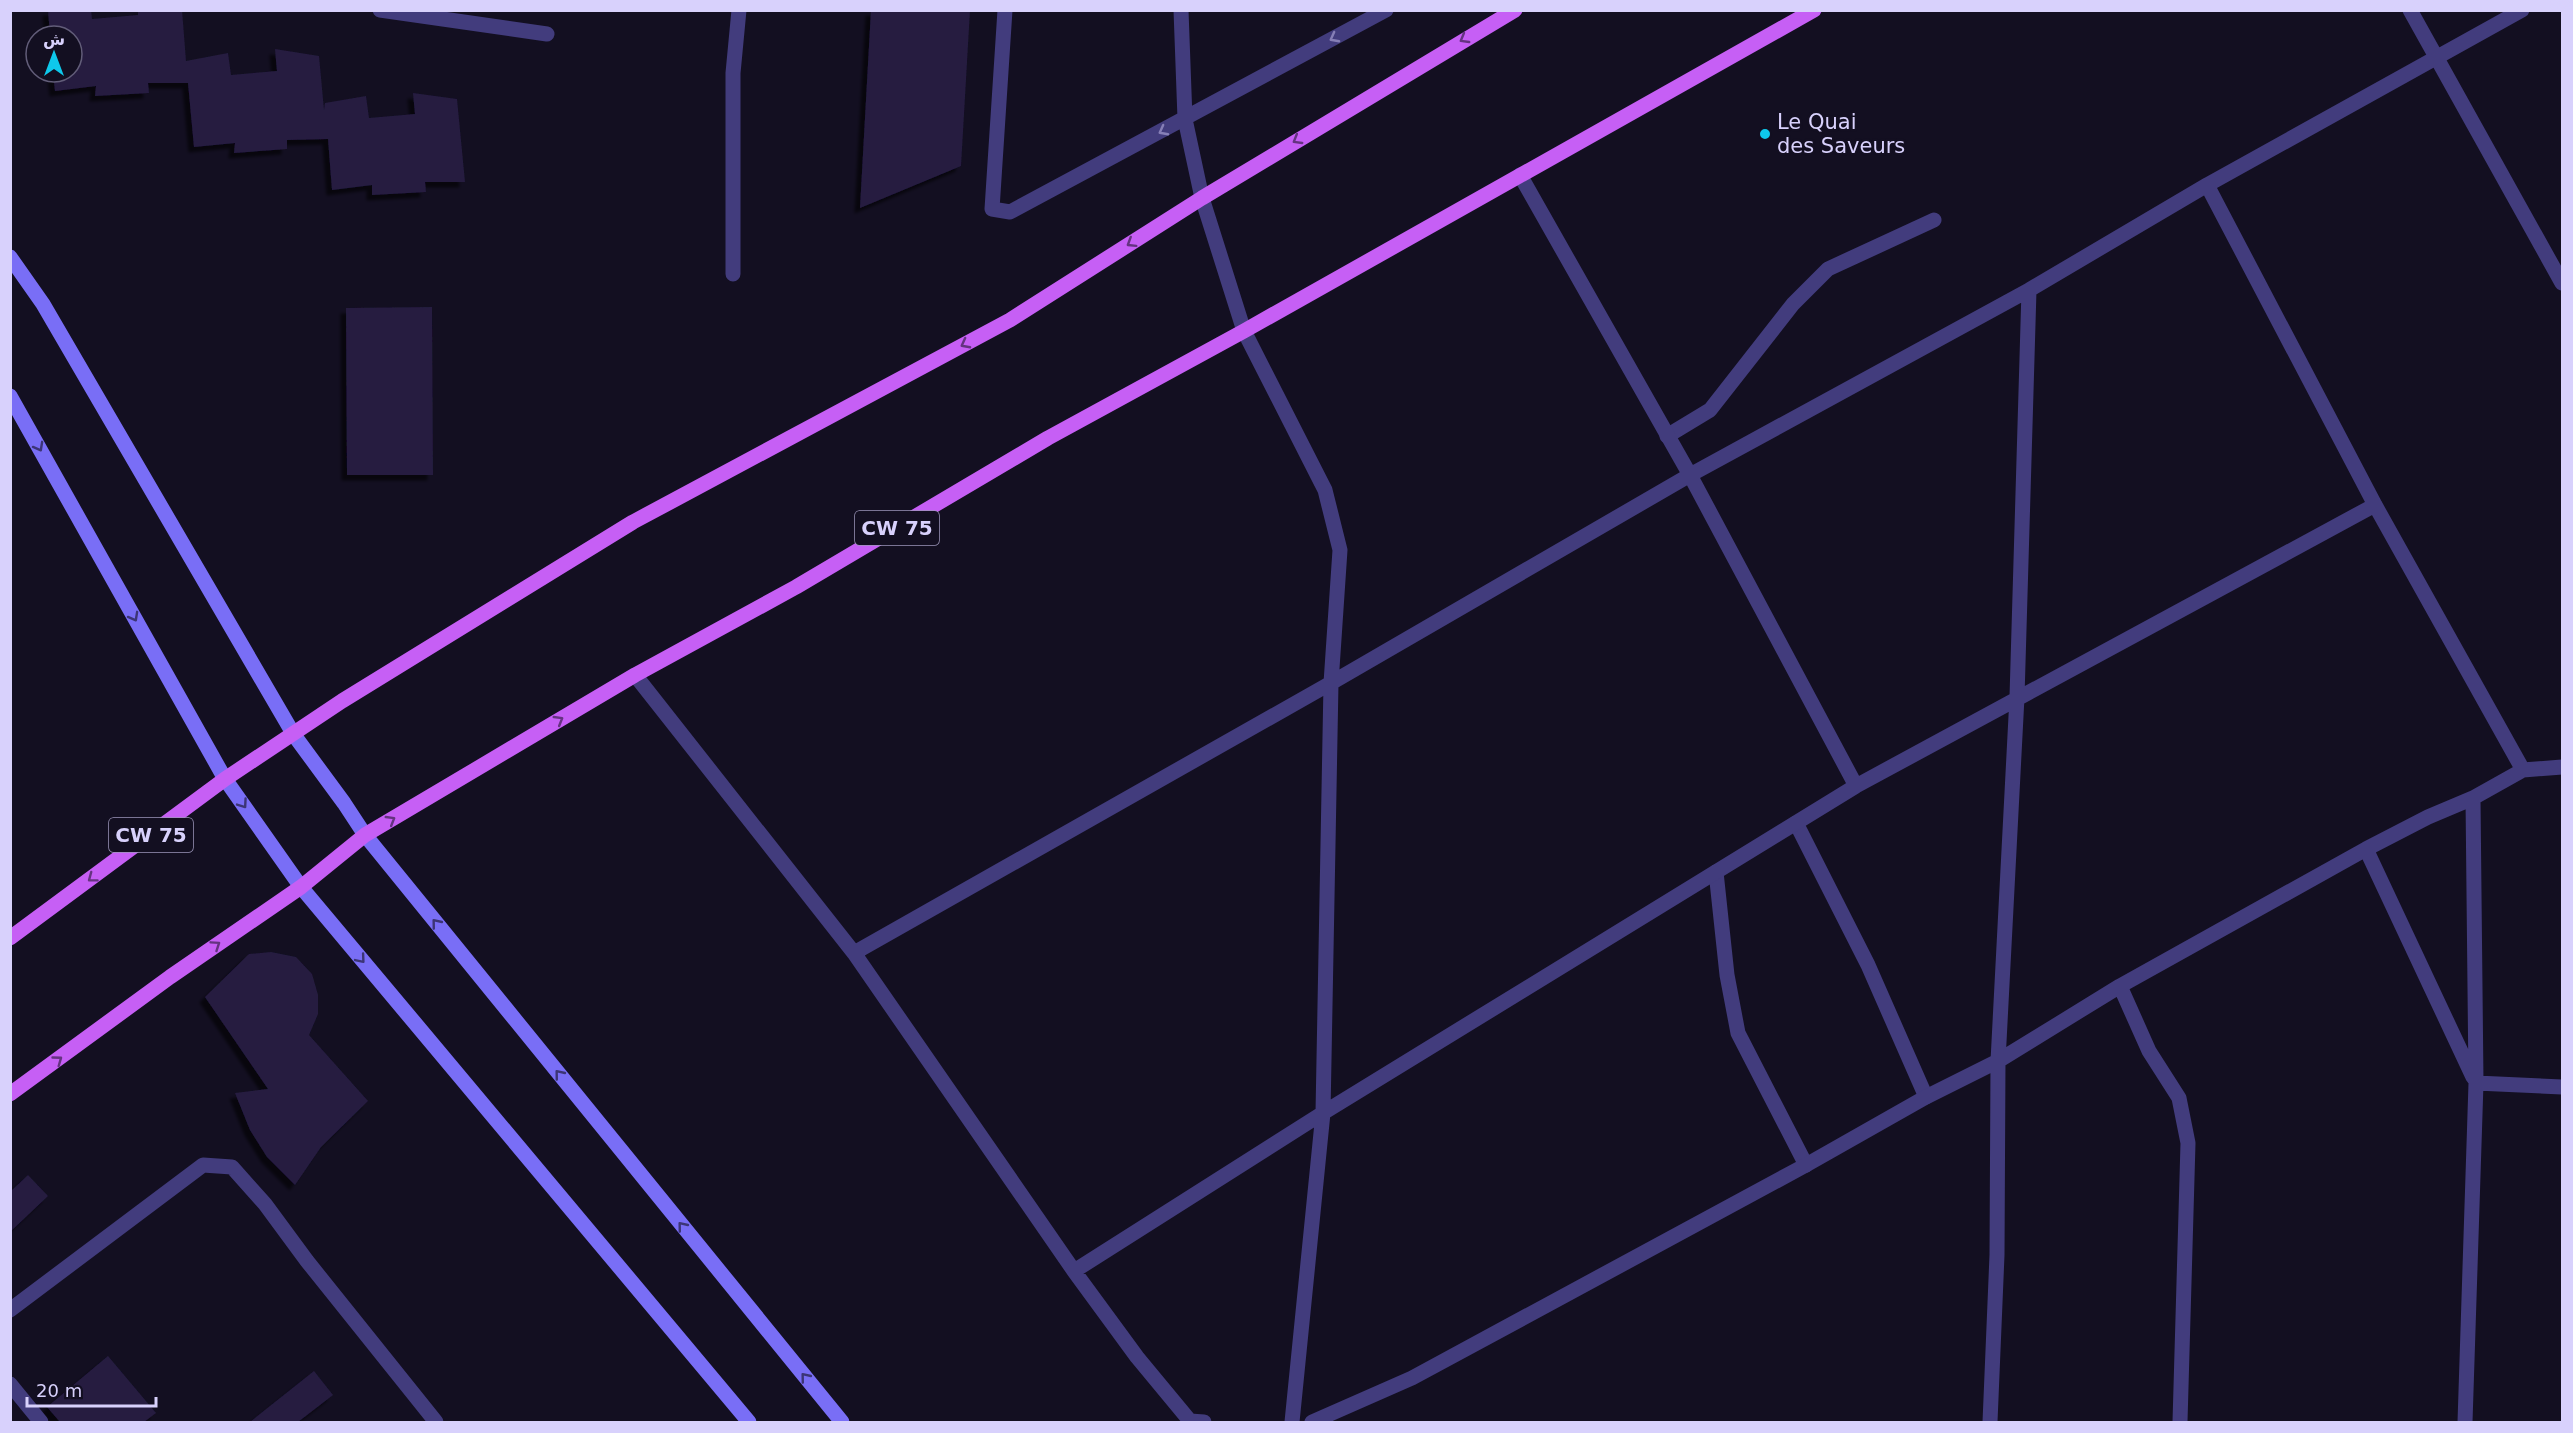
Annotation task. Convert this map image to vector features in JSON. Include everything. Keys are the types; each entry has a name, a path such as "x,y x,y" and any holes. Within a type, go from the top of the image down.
{"main road":[{"name":"CW 75","path":"10,938 225,779 342,701 633,522 1010,320 1202,198 1515,10"},
{"name":"CW 75","path":"10,1094 170,977 301,887 365,835 635,675 796,587 1048,438 1244,331 1814,10"},
{"path":"10,257 43,304 294,735 344,802 365,835 842,1422"},
{"path":"10,396 225,779 301,887 749,1422"}],"street":[{"path":"380,10 547,34"},
{"path":"732,274 733,73 740,10"},
{"path":"1005,10 992,209 1010,212 1386,10"},
{"path":"1181,10 1185,119 1202,198 1244,331 1325,490 1340,549 1332,684 1323,1113 1292,1422"},
{"path":"2410,10 2562,283"},
{"path":"854,953 1332,684 1690,475 2029,290 2207,185 2522,10"},
{"path":"1520,175 1690,475 1856,786"},
{"path":"2207,185 2375,505 2523,770"},
{"path":"1667,436 1710,410 1793,304 1828,269 1934,220"},
{"path":"1990,1422 1997,1255 1998,1060 2017,697 2029,290"},
{"path":"1074,1271 1323,1113 1856,786 2375,505"},
{"path":"635,675 854,953 1074,1271 1137,1357 1190,1421 1204,1422"},
{"path":"1312,1422 1412,1378 1806,1165 1926,1097 1998,1060 2120,986 2366,849 2473,798 2523,770 2562,767"},
{"path":"2465,1422 2476,1083 2473,798"},
{"path":"1796,823 1868,965 1926,1097"},
{"path":"2366,849 2476,1083"},
{"path":"1716,872 1726,975 1738,1033 1806,1165"},
{"path":"2120,986 2149,1051 2179,1098 2188,1143 2180,1422"},
{"path":"2476,1083 2562,1087"},
{"path":"10,1310 203,1165 232,1167 265,1204 307,1261 436,1422"},
{"path":"10,1384 41,1422"}],"building":[{"path":"48,10 91,10 92,19 138,15 138,10 182,10 186,61 228,53 231,75 277,71 275,49 319,56 324,110 325,103 366,96 369,118 415,114 413,93 457,99 465,182 425,182 426,192 372,195 372,185 332,190 328,139 287,140 287,149 234,153 235,143 194,147 188,83 148,83 149,93 95,96 96,86 55,91 54,84 84,84 84,24 49,24"},
{"path":"871,10 970,10 961,166 860,208"},
{"path":"432,307 433,475 347,475 346,308"},
{"path":"271,952 296,957 312,974 318,995 318,1014 309,1035 368,1101 321,1147 295,1185 267,1157 250,1130 235,1093 268,1089 205,997 249,954"},
{"path":"28,1175 48,1196 10,1232 10,1192"},
{"path":"108,1356 156,1413 144,1422 60,1422 47,1407"},
{"path":"314,1371 333,1395 298,1422 250,1422"}],"place":[{"name":"Le Quai des Saveurs","path":"1765,134"}]}
